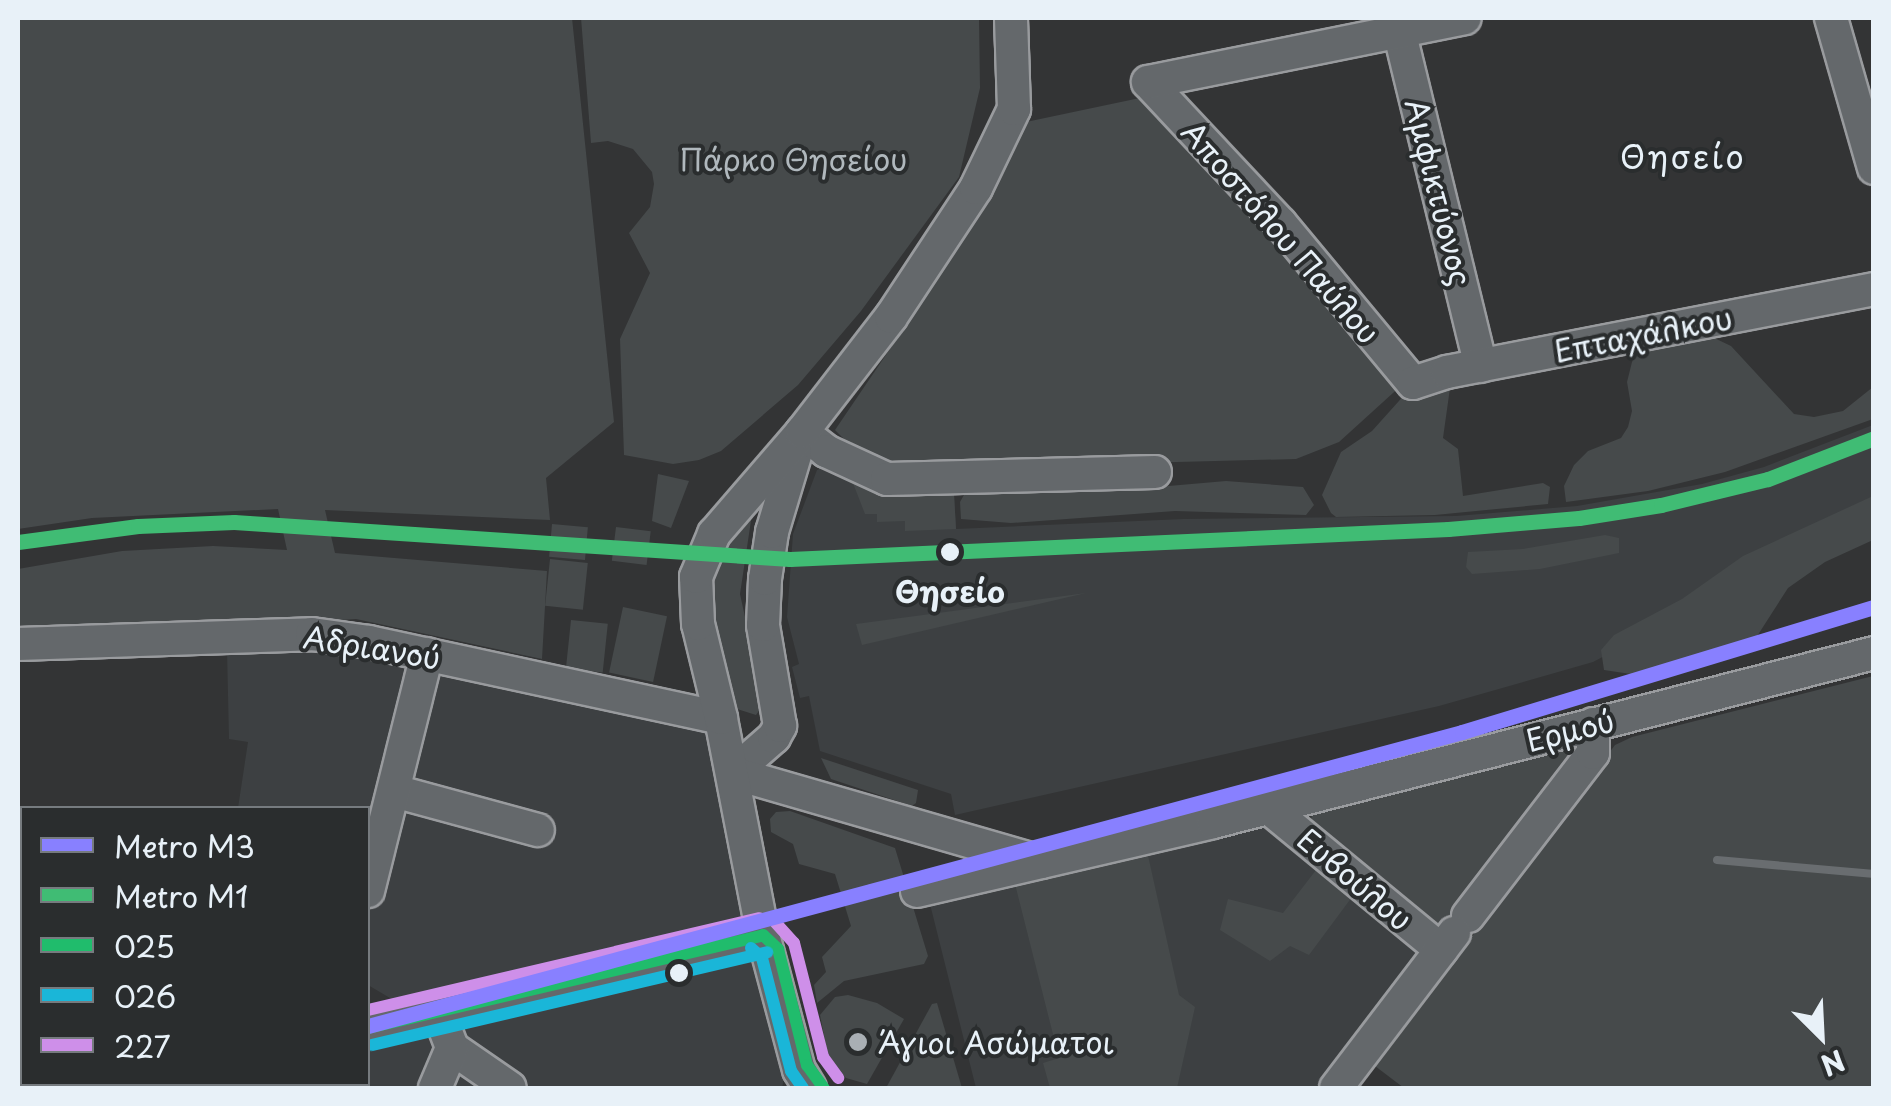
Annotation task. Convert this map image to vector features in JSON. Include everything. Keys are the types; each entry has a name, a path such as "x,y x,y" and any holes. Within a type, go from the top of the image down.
{"street":[{"path":"823,1088 808,1088 799,1070 763,935 722,718 694,603 700,565 724,522 802,432 936,254 982,177 1014,108 1011,18"},
{"path":"1398,24 1465,18"},
{"path":"1831,18 1874,168"},
{"name":"Αποστόλου Παύλου","path":"1398,24 1148,82 1280,223 1413,384"},
{"name":"Αμφικτύονος","path":"1398,24 1481,366"},
{"name":"Επταχάλκου","path":"1413,384 1481,366 1874,289"},
{"path":"802,432 826,452 887,479 1155,472"},
{"path":"733,773 774,737 781,720 764,625 765,579 772,532 802,432"},
{"name":"Αδριανού","path":"18,644 286,633 340,637 722,718"},
{"name":"Ερμού","path":"917,892 1269,808 1874,653"},
{"path":"370,883 427,654"},
{"path":"1336,1088 1593,753 1593,724"},
{"path":"733,773 1042,862"},
{"path":"394,791 538,830"},
{"name":"Ευβούλου","path":"1269,808 1454,933"},
{"path":"380,1025 763,935"},
{"path":"763,935 778,949 807,1065 823,1088"},
{"path":"438,1011 452,1048 510,1088"},
{"path":"435,1088 452,1048"}],"shaded area":[{"path":"1873,425 1873,534 1663,625 1593,662 1439,706 955,815 951,794 820,751 809,696 800,698 792,667 799,664 787,617 793,534 817,470 832,463 880,496 954,494 956,529 1184,519 1456,516 1577,506 1702,484 1764,467"},
{"path":"298,643 711,725 785,1074 782,1088 182,1088 370,1086 370,1040 434,1024 370,986 370,806 238,806 248,742 229,739 227,650"},
{"path":"1264,817 1434,947 1327,1088 976,1088 928,896"},
{"path":"18,867 20,1086 60,1086 18,1088"}],"green space":[{"path":"18,18 572,18 614,422 546,478 550,520 325,510 335,553 547,571 542,659 356,619 18,641 18,569 122,551 213,546 287,550 278,509 92,518 18,529"},
{"name":"Πάρκο Θησείου","path":"581,18 979,18 980,88 959,177 861,311 798,385 721,451 699,460 673,464 624,455 620,339 650,273 629,233 650,207 654,184 652,172 633,149 608,141 591,143"},
{"path":"1154,95 1404,383 1339,442 1296,459 910,469 888,467 849,444 835,430 936,281 1026,122"},
{"path":"1708,335 1731,346 1794,414 1814,417 1843,411 1873,387 1873,419 1725,472 1648,491 1566,502 1564,486 1574,465 1588,451 1621,438 1628,427 1632,411 1627,382 1634,354"},
{"path":"1451,381 1443,438 1458,449 1463,496 1543,483 1550,487 1548,504 1435,515 1336,517 1331,513 1322,495 1341,452 1372,431 1407,392"},
{"path":"658,474 689,481 671,528 652,521"},
{"path":"851,478 880,496 954,494 956,529 905,531 905,521 877,522 877,514 865,514"},
{"path":"1226,481 1303,487 1314,505 1306,515 1175,511 1011,523 961,519 960,502 965,493 1111,491"},
{"path":"1873,496 1873,540 1825,562 1788,588 1754,641 1644,676 1604,670 1601,650 1614,635 1682,599 1743,556"},
{"path":"752,514 740,594 764,704 756,715 734,708 709,590 719,552"},
{"path":"552,524 588,527 585,560 549,557"},
{"path":"616,527 651,531 647,565 612,561"},
{"path":"1605,535 1619,538 1619,553 1540,569 1472,574 1466,567 1468,552 1523,549"},
{"path":"550,559 588,563 583,610 545,606"},
{"path":"1086,593 862,645 856,624"},
{"path":"623,607 667,616 653,682 609,673"},
{"path":"571,620 608,624 603,673 566,669"},
{"path":"1873,676 1873,1088 1404,1088 1375,1066 1615,745 1632,737"},
{"path":"1580,746 1441,938 1310,827 1312,814"},
{"path":"821,758 918,790 916,803 912,806 831,779"},
{"path":"790,811 895,848 928,956 924,964 844,981 817,1003 814,985 826,972 822,957 851,926 835,874 799,864 793,844 771,832 770,819 776,812"},
{"path":"1147,851 1179,995 1195,1007 1177,1088 1050,1088 1043,1063 1059,1058 1014,880"},
{"path":"1316,870 1352,897 1309,955 1290,946 1270,961 1220,930 1228,899 1283,913"},
{"path":"848,995 877,1003 904,1019 867,1084 846,1078 832,1064 827,1051 820,1015 835,997"},
{"path":"937,1003 962,1088 886,1088 932,1004"}],"waterway":[{"path":"1717,860 1874,874"}],"metro line":[{"name":"Μ1","path":"18,542 138,526 234,522 790,559 1448,529 1579,518 1661,505 1768,479 1874,438"},
{"name":"Μ3","path":"370,1025 1462,732 1874,607"}],"transit line":[{"name":"227","path":"370,1010 759,918"},
{"name":"227","path":"775,922 794,943 823,1057 838,1078"},
{"name":"025","path":"763,935 778,949 807,1065 824,1088"},
{"name":"025","path":"370,1028 763,935"},
{"name":"026","path":"751,948 762,958 791,1071 803,1088"},
{"name":"026","path":"372,1045 767,952"}],"place":[{"name":"Θησείο","path":"950,552"},
{"name":"Άγιοι Ασώματοι","path":"858,1042"}],"district":[{"name":"Θησείο","path":"1683,156"}]}
